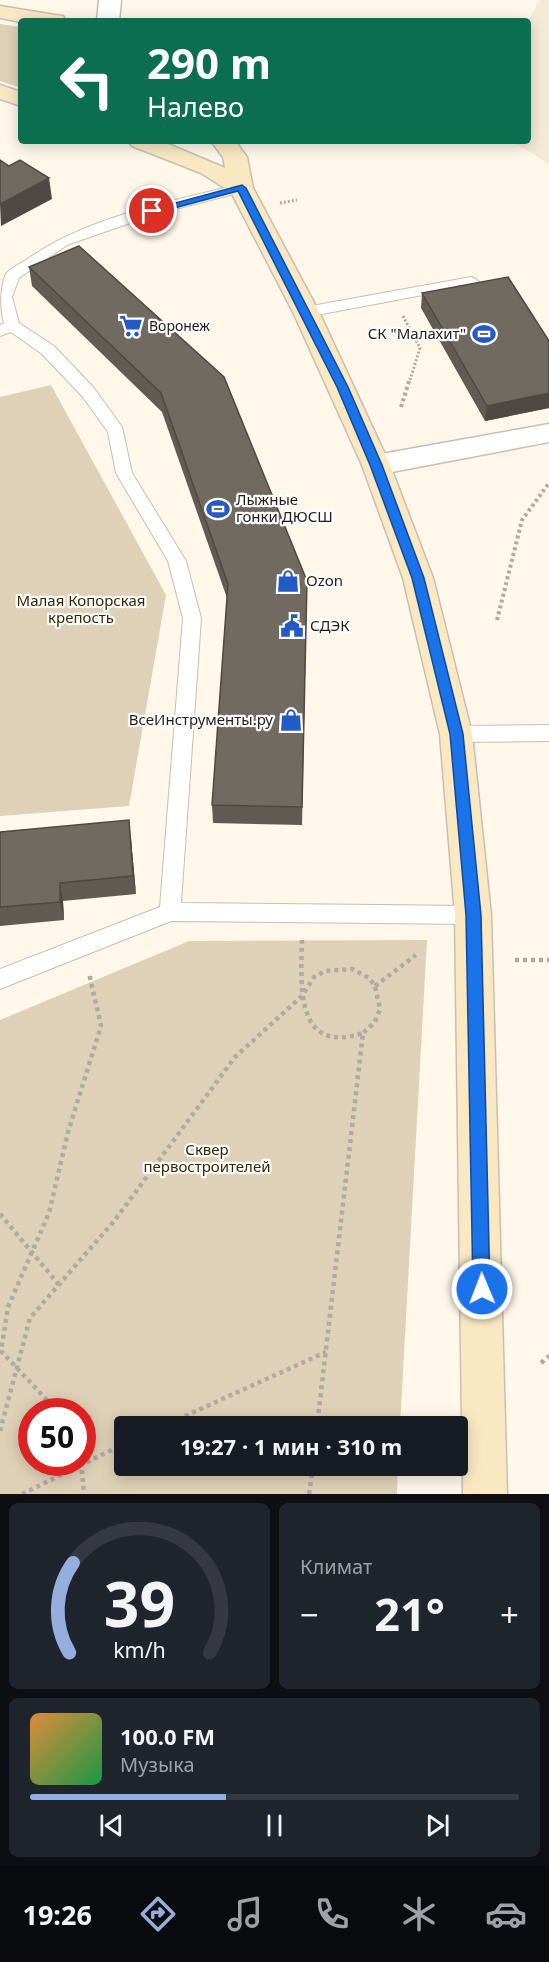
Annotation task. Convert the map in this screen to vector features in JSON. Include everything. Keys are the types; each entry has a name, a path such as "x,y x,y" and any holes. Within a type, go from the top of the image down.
{"main road":[{"path":"0,7 43,0"},
{"path":"0,12 37,18"},
{"path":"0,92 18,98"},
{"path":"148,144 209,168 242,188"},
{"path":"225,144 235,157 242,188 306,312 376,465 418,578 456,734 473,915 485,1494"}],"street":[{"path":"108,18 110,0"},
{"path":"376,465 549,433"}],"lane":[{"path":"170,912 192,618 177,561 124,473 116,431 88,392 48,350 6,328 4,297 12,276 62,242 152,211 242,188"},
{"path":"306,312 471,282"},
{"path":"456,734 549,733"},
{"path":"0,978 170,912 473,915"}],"path":[{"path":"278,203 297,200"},
{"path":"392,296 420,348 401,407"},
{"path":"497,620 522,520 549,483"},
{"path":"0,1431 30,1318 115,1220 235,1057 302,996 314,977 339,968 361,973 375,986 380,1009 375,1022 363,1033 351,1037 331,1037 314,1028 306,1018 302,996 302,936"},
{"path":"375,986 416,955"},
{"path":"515,960 549,960"},
{"path":"78,977 100,969"},
{"path":"45,1398 1,1351 8,1307 48,1213 68,1132 101,1026 89,973"},
{"path":"318,1416 363,1033"},
{"path":"0,1214 60,1286"},
{"path":"185,1416 327,1352"},
{"path":"541,1363 549,1356"},
{"path":"96,1456 114,1448"},
{"path":"22,1494 56,1476"},
{"path":"82,1476 84,1494"},
{"path":"309,1494 312,1476"}],"shaded area":[{"path":"539,0 549,0 549,164 517,144 531,144 530,18"}],"green space":[{"path":"0,24 18,27 18,87 0,81"},
{"name":"Малая Копорская крепость","path":"51,385 166,595 129,806 0,816 0,397"},
{"name":"Сквер первостроителей","path":"427,940 401,1416 114,1416 114,1476 398,1476 397,1494 0,1494 0,1020 189,941"}],"building":[{"path":"0,160 9,166 20,160 49,178 0,204"},
{"path":"79,246 224,377 307,581 302,807 212,805 228,584 161,393 29,267"},
{"name":"СК \"Малахит\"","path":"508,277 549,341 549,393 487,406 422,293"},
{"path":"129,820 133,876 60,883 60,902 0,907 0,832"}],"place":[{"name":"Воронеж","path":"131,326"},
{"name":"СК \"Малахит\"","path":"484,334"},
{"name":"Лыжные гонки ДЮСШ","path":"218,509"},
{"name":"Ozon","path":"288,581"},
{"name":"СДЭК","path":"292,626"},
{"name":"ВсеИнструменты.ру","path":"291,720"}],"route":[{"path":"152,211 242,188 342,387 376,465 418,578 456,734 473,915 482,1289"}]}
